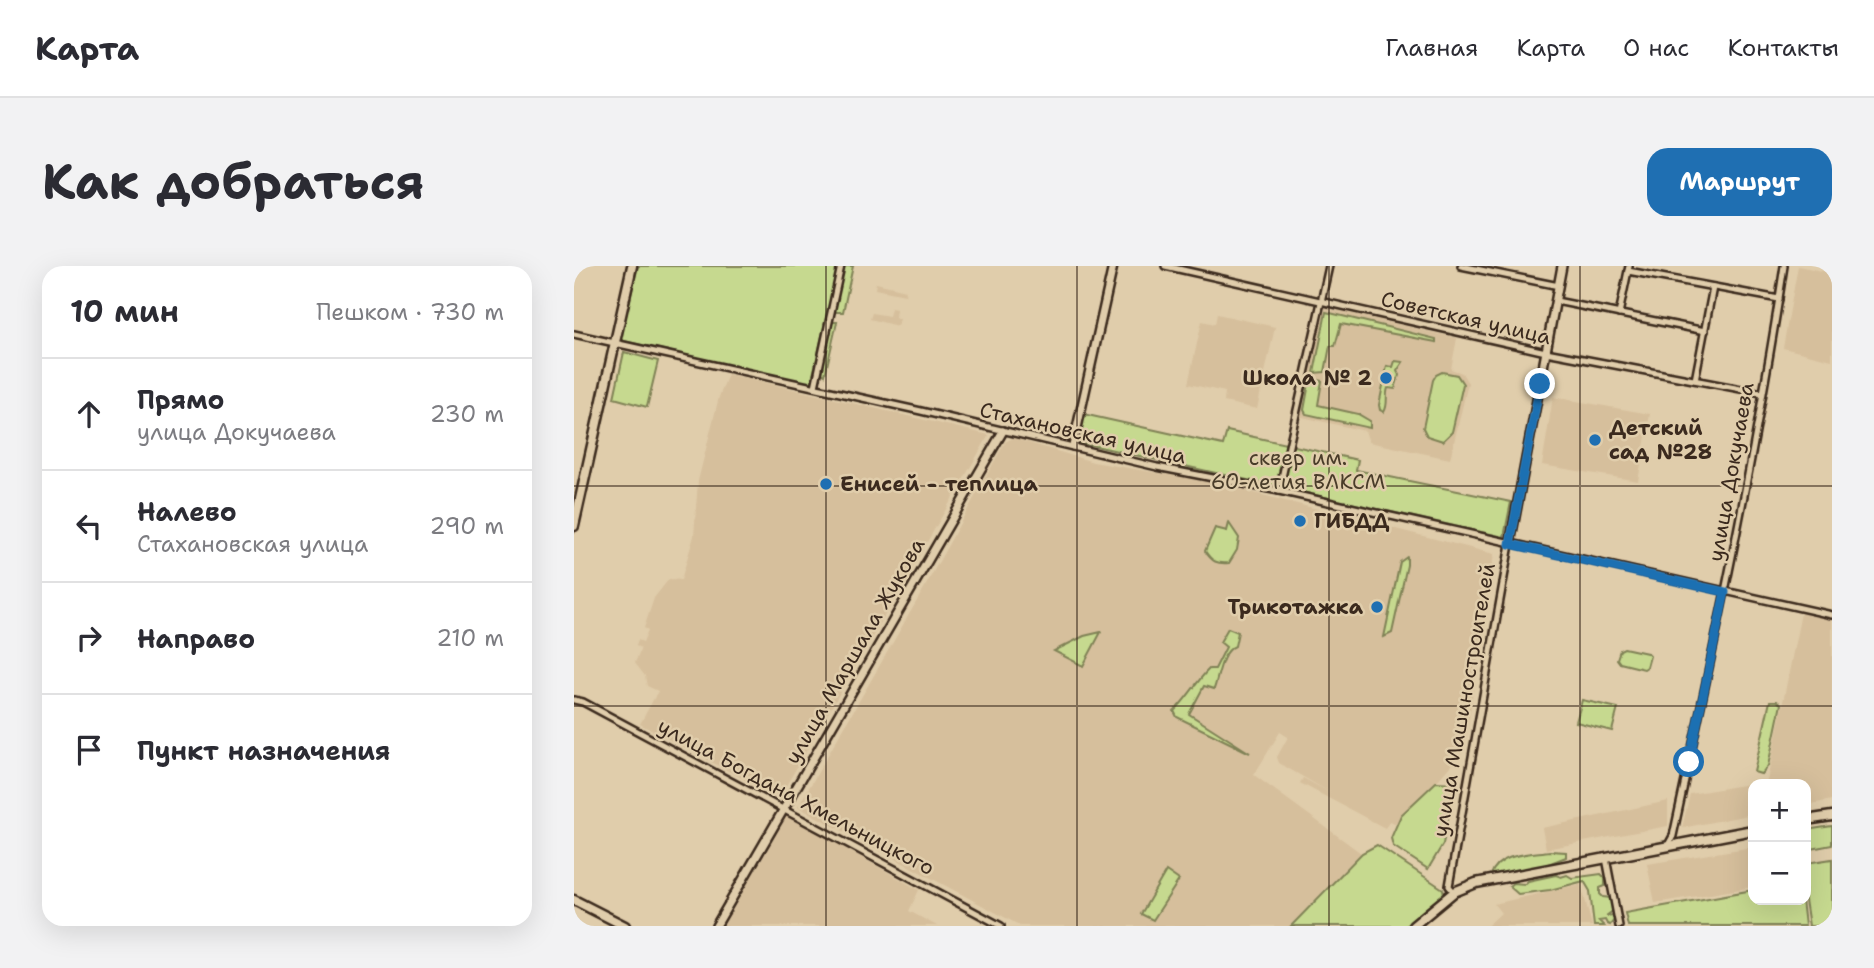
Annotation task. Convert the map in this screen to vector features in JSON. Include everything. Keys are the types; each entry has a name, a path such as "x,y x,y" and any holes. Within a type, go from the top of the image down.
{"main road":[{"path":"574,526 576,505 632,266"},
{"path":"1811,819 1832,816"},
{"path":"1413,926 1454,892 1476,883 1748,831"},
{"path":"574,900 625,926"}],"street":[{"path":"815,387 841,266"},
{"path":"1073,446 1113,266"},
{"name":"Советская улица","path":"1165,266 1546,352 1762,393"},
{"path":"1279,491 1329,266"},
{"path":"1461,266 1559,286"},
{"name":"улица Машиностроителей","path":"1454,892 1449,886 1562,266"},
{"name":"улица Докучаева","path":"1667,847 1673,836 1725,592 1784,266"},
{"path":"1619,314 1629,269 1779,299"},
{"path":"1695,380 1713,287"},
{"path":"1556,301 1705,331"},
{"name":"Стахановская улица","path":"574,334 1157,467 1279,491 1832,615"},
{"name":"улица Маршала Жукова","path":"716,926 1003,431"},
{"name":"улица Богдана Хмельницкого","path":"574,700 583,702 1001,926"},
{"path":"1605,858 1619,926"}],"shaded area":[{"path":"1798,266 1832,273 1832,360 1783,348"},
{"path":"876,283 906,290 905,295 875,289"},
{"name":"Школа № 2","path":"1324,307 1457,338 1451,369 1462,373 1468,383 1450,459 1369,442 1365,431 1298,416"},
{"path":"891,308 896,309 895,317 899,319 897,326 870,319 872,313 889,316"},
{"path":"1217,314 1275,327 1257,409 1224,402 1225,392 1188,384 1202,321 1215,324"},
{"path":"728,374 989,435 779,798 640,724 658,691 647,686 645,676 635,663 641,648 636,646 638,640 643,642 648,630 644,628 654,598 669,579 681,580 694,536 698,481 719,397"},
{"name":"Детский сад №28","path":"1553,397 1650,414 1638,481 1542,465"},
{"path":"1013,438 1093,462 1211,482 1494,554 1464,750 1399,825 1390,821 1385,828 1300,783 1303,778 1331,793 1279,763 1277,757 1288,737 1280,732 1254,775 1361,853 1290,926 1021,926 798,807 1005,442"},
{"path":"1802,608 1832,615 1832,800 1811,804 1811,779 1767,779"},
{"path":"1748,784 1748,815 1682,828 1690,794"},
{"path":"1668,801 1668,826 1546,849 1542,828"},
{"path":"787,815 919,890 909,911 937,926 723,926"},
{"path":"1748,848 1748,888 1655,903 1647,864"},
{"path":"1581,884 1592,926 1487,926 1501,913 1494,904"}],"green space":[{"path":"638,266 838,266 811,384 620,340"},
{"path":"844,266 853,266 843,312 834,312"},
{"path":"1326,312 1436,339 1436,342 1341,324 1335,346 1330,346 1325,372 1314,373"},
{"path":"832,322 837,322 825,375 822,373"},
{"path":"624,352 658,361 647,407 614,398"},
{"path":"1395,361 1403,362 1397,371 1399,375 1395,389 1388,388 1384,412 1379,405 1387,366 1393,367"},
{"path":"1442,372 1457,375 1463,384 1452,432 1443,441 1427,436 1423,428 1433,380"},
{"path":"1310,378 1322,381 1318,405 1358,414 1370,421 1370,428 1306,414 1304,410"},
{"name":"сквер им. 60-летия ВЛКСМ","path":"1083,414 1223,445 1227,431 1358,460 1356,470 1511,502 1504,537 1077,442"},
{"path":"1229,523 1239,538 1237,550 1229,563 1218,563 1205,551 1215,528 1227,531"},
{"path":"1407,557 1392,633 1384,637 1400,562"},
{"path":"1228,628 1238,632 1235,646 1224,659 1214,689 1204,686 1189,714 1250,753 1177,717 1174,711 1209,669 1215,669 1226,647 1220,642"},
{"path":"1101,632 1083,666 1054,651 1084,636"},
{"path":"1624,648 1647,653 1650,656 1647,667 1644,669 1620,663 1617,659 1620,650"},
{"path":"1582,700 1618,708 1612,731 1576,722"},
{"path":"1770,701 1781,704 1768,766 1761,774 1754,772"},
{"path":"1436,782 1455,783 1443,844 1428,869 1393,846 1391,838 1401,815"},
{"path":"1832,826 1832,845 1811,849 1811,829"},
{"path":"1377,845 1443,889 1444,895 1410,926 1291,926 1362,853"},
{"path":"1550,851 1566,852 1566,857 1543,866 1492,877 1491,875 1500,862 1507,859"},
{"path":"1832,859 1832,926 1809,926 1806,905 1811,905 1811,862"},
{"path":"1166,871 1179,880 1153,920 1141,914"},
{"path":"1601,874 1605,878 1605,886 1600,888 1600,894 1611,898 1614,910 1606,916 1613,915 1614,920 1610,925 1605,920 1599,921 1604,926 1594,926 1590,891 1584,881 1550,890 1518,894 1509,886 1556,875 1572,878"},
{"path":"1748,891 1748,905 1803,905 1805,926 1628,926 1625,913"}],"place":[{"name":"Школа № 2","path":"1386,378"},
{"name":"Детский сад №28","path":"1595,440"},
{"name":"Енисей - теплица","path":"826,484"},
{"name":"ГИБДД","path":"1300,521"},
{"name":"Трикотажка","path":"1377,607"}],"route":[{"path":"1540,384 1510,544 1725,592 1689,762"}]}
